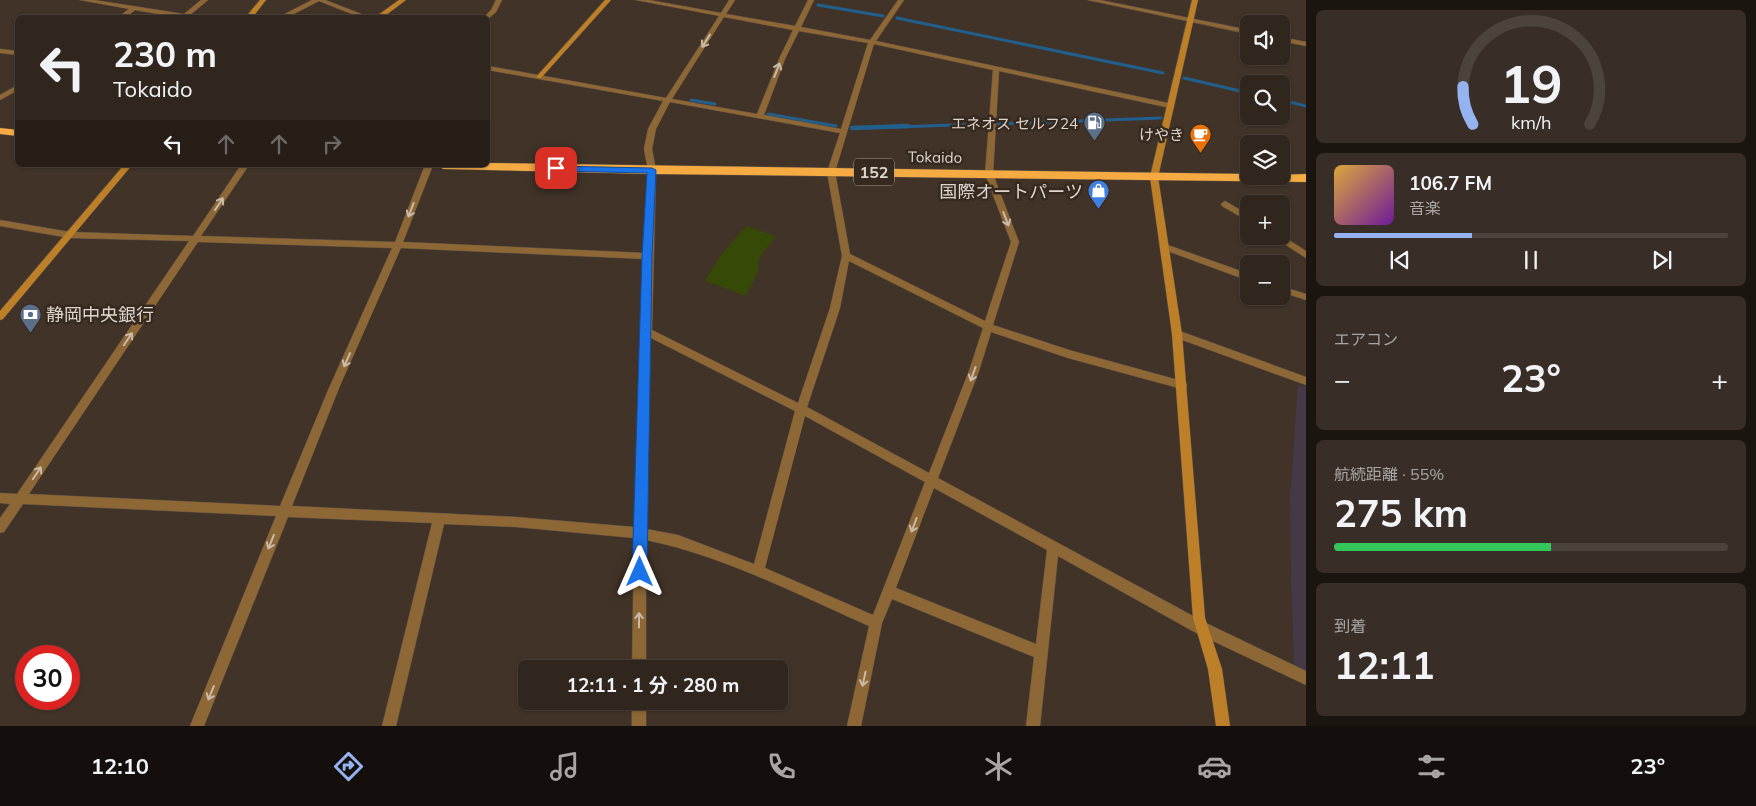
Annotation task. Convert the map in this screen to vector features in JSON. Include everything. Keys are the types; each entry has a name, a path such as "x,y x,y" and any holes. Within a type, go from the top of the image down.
{"highway":[{"path":"0,131 15,133"},
{"name":"Tokaido","path":"490,166 652,170 1306,178"}],"street":[{"path":"83,0 180,15"},
{"path":"187,15 205,0"},
{"path":"250,15 262,0"},
{"path":"286,15 319,0 361,15"},
{"path":"381,15 402,0"},
{"path":"489,15 494,11 499,0"},
{"path":"539,77 608,0"},
{"path":"639,0 872,42 1170,106"},
{"path":"640,660 640,533 647,256 652,170 648,149 652,129 732,0"},
{"path":"760,116 796,29 811,0"},
{"path":"758,571 801,409 835,308 846,256 831,172 842,130 872,42 901,0"},
{"path":"1091,0 1240,30"},
{"path":"1195,0 1154,177 1177,334 1199,618 1215,669 1223,726"},
{"path":"124,15 134,8"},
{"path":"1290,41 1306,44"},
{"path":"0,51 15,53"},
{"path":"490,68 842,130"},
{"path":"854,726 876,624 974,372 1015,242 989,174 996,68"},
{"path":"0,98 15,89"},
{"path":"0,317 126,167"},
{"path":"0,528 245,167"},
{"path":"197,726 334,388 398,245 428,167"},
{"path":"1225,204 1240,213"},
{"path":"0,223 70,235 398,245 647,256"},
{"path":"1290,245 1306,255"},
{"path":"1165,247 1240,275"},
{"path":"846,256 989,327 1068,354 1182,385"},
{"path":"1290,292 1306,297"},
{"path":"646,331 801,409 1202,628 1306,678"},
{"path":"1177,334 1306,381"},
{"path":"0,498 516,522 640,533 678,541 758,571 876,624"},
{"path":"389,726 440,519"},
{"path":"1033,726 1053,546"},
{"path":"888,591 1041,653"},
{"path":"640,710 640,726"}],"shaded area":[{"path":"1298,385 1306,387 1306,671 1294,665 1291,581 1290,496"}],"green space":[{"path":"746,226 776,236 759,258 758,271 746,296 705,281 719,258"}],"waterway":[{"path":"818,5 883,16"},
{"path":"897,18 1163,73"},
{"path":"1184,78 1240,91"},
{"path":"691,100 715,104"},
{"path":"1290,102 1306,106"},
{"path":"768,114 836,126"},
{"path":"998,124 1161,118"},
{"path":"866,128 985,124"},
{"path":"852,128 908,126"}],"place":[{"name":"エネオス セルフ24","path":"1094,142"},
{"name":"けやき","path":"1200,153"},
{"name":"国際オートパーツ","path":"1099,210"},
{"name":"静岡中央銀行","path":"30,333"}],"route":[{"path":"556,168 652,170 647,256 640,572"}]}
